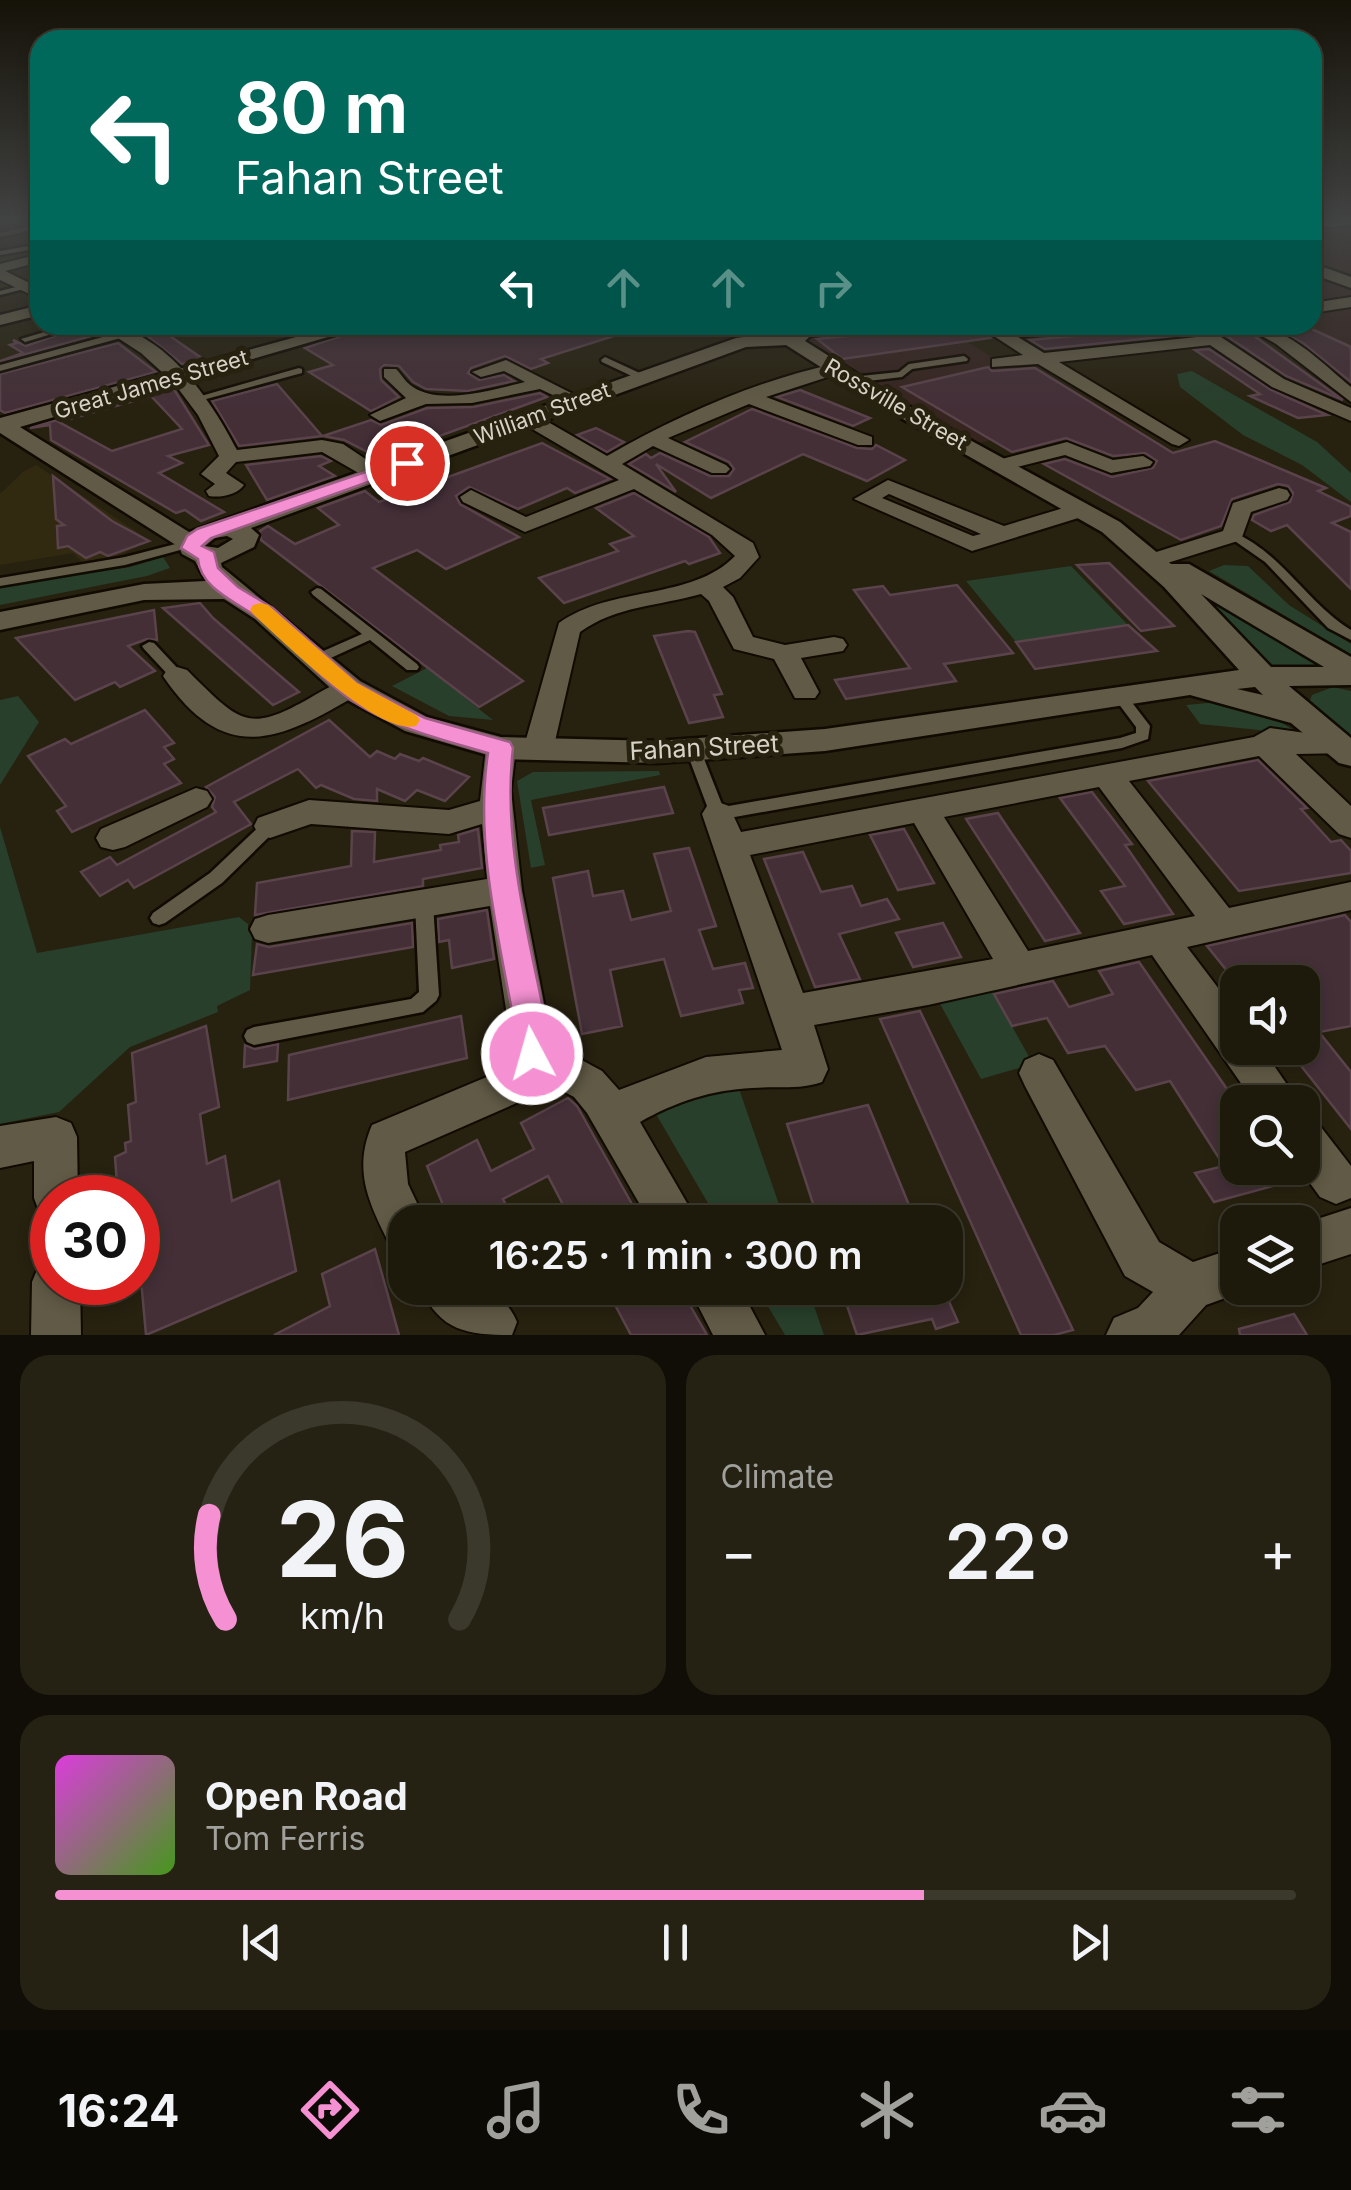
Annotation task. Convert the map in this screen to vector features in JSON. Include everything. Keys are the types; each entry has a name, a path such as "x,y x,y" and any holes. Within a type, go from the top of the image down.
{"main road":[{"path":"0,320 30,312"},
{"name":"Great James Street","path":"1,425 325,335"},
{"name":"William Street","path":"155,591 190,574 220,541 318,497 576,400 769,335"},
{"name":"Rossville Street","path":"788,335 842,375 1002,464 1351,673"},
{"path":"1,425 162,526 220,541"},
{"name":"Fahan Street","path":"220,541 208,569 230,591 265,613 349,688 416,724 501,748 694,750 902,731 1180,686 1351,673"},
{"name":"Fahan Street","path":"220,541 265,613"},
{"name":"Rossville Street","path":"1154,556 1260,677 1297,714 1344,750"},
{"path":"0,621 155,591 230,591"},
{"name":"Fahan Street","path":"1180,686 1297,714"}],"street":[{"path":"1322,306 1351,302"},
{"path":"126,335 181,376 199,398 230,457"},
{"path":"1002,335 1178,440"},
{"path":"998,363 1166,335"},
{"path":"1208,335 1278,382 1351,415"},
{"path":"1272,335 1351,396"},
{"path":"1287,335 1351,380"},
{"path":"481,372 506,365 576,400"},
{"path":"390,373 407,392 424,398 474,399 542,383"},
{"path":"610,463 670,428 750,398 842,375"},
{"path":"380,415 424,398"},
{"path":"750,398 865,441"},
{"path":"529,419 638,480 745,548 747,557 739,569 704,585 616,603 577,619 568,628 538,750"},
{"path":"654,439 719,469"},
{"path":"217,491 233,485 212,474 230,457 322,446 336,448 377,474"},
{"path":"1002,464 1067,448 1111,467 1143,462"},
{"path":"471,497 525,525 638,480"},
{"path":"1002,534 888,486 865,499 972,544 1080,510"},
{"path":"1154,556 1234,535 1241,508 1279,495"},
{"path":"704,585 720,597 743,643 785,653 834,645"},
{"path":"785,653 805,692"},
{"path":"177,676 226,723 251,731 270,729 349,688"},
{"path":"600,1100 742,1067 808,1068 723,830 922,809 1263,745 1270,738 1344,750"},
{"path":"1263,745 1277,753 1351,826"},
{"path":"394,1205 379,1159 388,1139 504,1088 532,1054 532,1033 505,890 495,790 501,748"},
{"path":"1108,774 1223,927"},
{"path":"113,838 180,807"},
{"path":"270,826 309,812 450,822 498,807"},
{"path":"922,809 1019,969"},
{"path":"268,929 505,890"},
{"path":"791,1012 928,990 1351,896"},
{"path":"1161,939 1220,1022"},
{"path":"532,1054 600,1100 665,1205"},
{"path":"1039,1073 1142,1259 1190,1287"},
{"path":"0,1148 56,1137 56,1175"},
{"path":"1320,1160 1336,1182"},
{"path":"1320,1241 1351,1230"},
{"path":"1131,1335 1154,1326 1190,1287 1220,1276"},
{"path":"56,1305 56,1335"},
{"path":"465,1305 494,1322"},
{"path":"723,1305 740,1335"}],"lane":[{"path":"0,293 30,289"},
{"path":"25,339 40,335"},
{"path":"0,368 121,335"},
{"path":"842,375 902,374 909,368 964,359"},
{"path":"601,362 636,379"},
{"path":"199,398 299,371 296,369"},
{"path":"1234,535 1269,558 1333,624 1351,636"},
{"path":"0,582 220,541"},
{"path":"316,592 412,666"},
{"path":"317,660 371,635"},
{"path":"149,646 177,676"},
{"path":"694,750 723,830 1143,736 1143,726 1119,695"},
{"path":"158,918 216,878 270,826"},
{"path":"254,1036 416,1006 429,995 424,904"}],"shaded area":[{"path":"1322,284 1351,284 1351,385 1277,335 1322,335"},
{"path":"792,335 956,335 1085,414 973,445"},
{"path":"36,465 149,541 112,559 85,565 73,553 0,565 0,494"}],"green space":[{"path":"1192,371 1317,442 1351,473 1351,502 1302,465 1243,435 1180,387 1177,374"},
{"path":"163,557 170,568 147,576 0,605 0,586 130,567"},
{"path":"1224,565 1248,566 1289,605 1351,644 1351,655 1209,571"},
{"path":"1071,566 1128,625 1016,642 966,581"},
{"path":"1188,586 1330,667 1270,670"},
{"path":"427,668 493,720 449,716 392,686"},
{"path":"1333,687 1351,691 1351,748 1307,708 1312,695"},
{"path":"18,696 39,722 0,785 0,700"},
{"path":"1218,702 1271,716 1311,741 1304,743 1259,730 1200,724 1186,705"},
{"path":"659,771 660,775 531,800 545,865 531,868 517,781 533,772"},
{"path":"0,827 37,953 239,917 248,924 252,935 250,990 217,1006 218,1012 130,1047 59,1112 0,1124"},
{"path":"992,990 1033,1064 981,1079 939,1002"},
{"path":"736,1080 779,1205 709,1205 653,1109"},
{"path":"767,1305 814,1305 824,1335 785,1335"}],"building":[{"path":"1322,334 1351,347 1351,382 1303,343 1287,335"},
{"path":"57,335 96,335 0,361 23,353 10,345 17,343 13,340 26,346"},
{"path":"146,335 168,335 203,359 182,364"},
{"path":"343,335 617,335 541,359 548,363 531,369 505,356 471,368 468,373 479,380 504,375 514,381 468,391 426,389 413,382 399,366 384,365 380,369 381,380 399,397 371,411 309,372 333,365 305,348"},
{"path":"857,335 990,338 842,359 817,339"},
{"path":"1086,335 1180,335 1045,349 1030,340"},
{"path":"1225,335 1253,335 1343,400 1286,376"},
{"path":"118,343 156,372 5,413 0,410 0,374"},
{"path":"1209,349 1271,390 1327,415 1298,418 1250,396 1260,394 1195,350"},
{"path":"988,367 992,371 1035,368 1173,453 1215,441 1326,488 1318,491 1351,507 1351,516 1332,523 1351,532 1351,589 1287,525 1271,531 1252,520 1254,515 1290,502 1293,493 1288,486 1278,484 1232,499 1221,526 1181,540 1044,464 1065,459 1112,477 1153,468 1157,461 1145,453 1113,456 1066,438 1012,452 902,387"},
{"path":"277,384 322,436 239,446 212,401"},
{"path":"172,386 209,445 168,456 182,463 159,473 224,512 201,521 185,510 176,513 51,440 50,425 30,428","holes":["151,396 182,429 112,451 59,422"]},
{"path":"800,390 870,418 853,426 777,397"},
{"path":"540,393 547,397 379,458 344,440 323,436 371,420 381,425 427,408 473,407"},
{"path":"752,409 857,448 872,449 876,445 905,460 867,481 803,454 711,498 656,464 676,492 629,464 646,454 651,458 660,453 710,476 729,476 734,469 729,462 685,442"},
{"path":"596,428 624,442 607,452 577,435"},
{"path":"542,443 610,479 575,493 567,488 518,509 469,487 456,496 460,504 519,537 446,569 417,550 373,568 523,681 479,707 261,540 260,531 268,526 295,544 339,525 318,508 365,491 379,502"},
{"path":"321,456 331,461 319,466 335,476 267,500 246,465"},
{"path":"53,476 112,521 149,541 108,556 100,552 86,558 68,546 58,548 57,526 64,525 56,519"},
{"path":"634,493 709,537 720,553 689,564 685,561 564,603 539,578 618,551 610,544 634,536 596,508"},
{"path":"1109,563 1174,626 1141,631 1077,565"},
{"path":"957,585 1013,653 944,664 956,681 846,699 835,680 910,668 854,590 883,586 890,595"},
{"path":"200,603 299,692 273,705 163,608"},
{"path":"154,610 157,640 147,639 128,646 155,671 120,687 115,682 75,700 16,638"},
{"path":"1128,625 1157,651 1035,669 1016,642"},
{"path":"695,632 722,694 714,695 723,717 689,723 654,636"},
{"path":"145,710 174,743 164,747 174,759 164,764 181,783 72,832 57,811 66,806 28,756 65,739 71,744"},
{"path":"329,720 370,757 377,751 395,759 400,754 419,761 423,758 469,777 445,801 417,790 405,801 377,789 377,801 354,799 321,785 316,788 298,769 234,802 251,824 134,888 128,880 100,896 81,872 110,857 117,865 216,812 212,807 215,797 206,787"},
{"path":"1258,760 1307,808 1301,809 1331,842 1341,840 1351,851 1351,873 1239,891 1148,781"},
{"path":"664,787 673,813 549,835 543,808"},
{"path":"1092,792 1132,844 1125,845 1173,914 1124,924 1101,891 1125,886 1060,798"},
{"path":"998,813 1080,933 1045,941 966,819"},
{"path":"478,829 482,868 423,879 423,886 255,915 257,883 351,866 352,831 375,832 374,862 441,850 440,845 459,842 458,835"},
{"path":"904,829 934,883 898,890 870,835"},
{"path":"689,848 716,926 699,930 713,969 745,963 753,988 739,990 743,1003 681,1016 664,959 610,970 622,1026 582,1034 553,878 588,871 593,896 623,891 631,920 671,911 654,854"},
{"path":"803,852 821,892 852,886 861,906 887,899 899,919 839,934 860,979 815,987 764,859"},
{"path":"487,910 494,959 452,968 449,940 439,942 438,919"},
{"path":"1345,915 1351,922 1351,1026 1320,1032 1320,965 1222,965 1207,946"},
{"path":"412,923 413,947 253,975 257,944 269,947"},
{"path":"943,923 961,957 913,967 896,933"},
{"path":"1139,962 1224,1085 1220,1085 1220,1160 1170,1081 1136,1090 1105,1046 1068,1053 1047,1018 1012,1026 994,994 1053,981 1069,1007 1113,994 1099,971"},
{"path":"920,1011 1073,1330 1054,1335 1021,1335 880,1019"},
{"path":"461,1016 467,1058 288,1100 289,1055"},
{"path":"206,1026 219,1107 200,1114 207,1164 225,1156 232,1201 279,1181 296,1271 146,1335 143,1305 160,1305 160,1175 116,1175 115,1157 126,1152 125,1143 131,1141 128,1105 136,1102 132,1053"},
{"path":"1320,1033 1351,1072 1351,1129 1320,1085 1300,1065 1320,1065"},
{"path":"278,1044 277,1061 244,1067 245,1045 255,1049"},
{"path":"568,1098 577,1106 632,1205 563,1205 548,1176 503,1199 506,1205 443,1205 427,1166 477,1140 491,1171 534,1149 521,1123"},
{"path":"868,1105 909,1205 813,1205 787,1124"},
{"path":"1220,1167 1220,1185 1276,1185 1214,1202 1195,1173"},
{"path":"375,1249 399,1335 274,1335 330,1306 322,1274"},
{"path":"615,1305 690,1305 707,1335 631,1335"},
{"path":"847,1305 950,1305 958,1322 936,1329 932,1319 857,1335"},
{"path":"1294,1314 1307,1335 1240,1335 1239,1329"}],"slow traffic":[{"path":"260,610 349,688 408,720"}],"route":[{"path":"407,463 198,536 191,548 207,556 208,569 230,591 265,613 349,688 416,724 453,738 501,748 495,790 505,890 532,1033 532,1054"}]}
